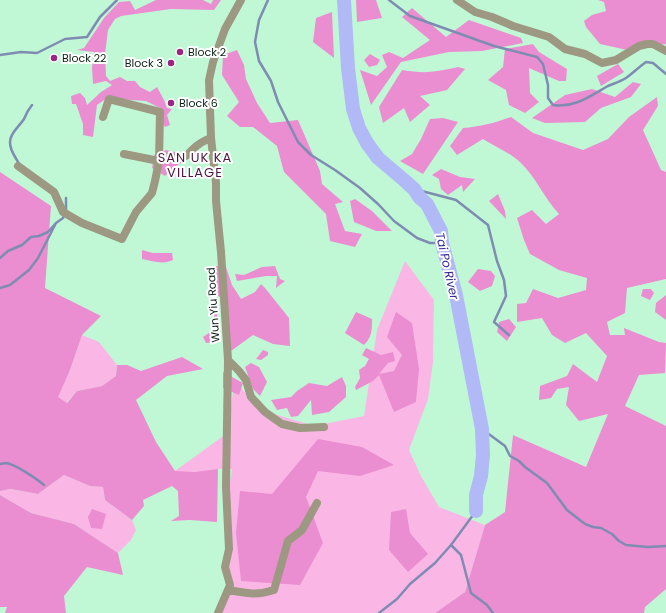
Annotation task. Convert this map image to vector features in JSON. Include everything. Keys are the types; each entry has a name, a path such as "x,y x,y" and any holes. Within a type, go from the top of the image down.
{"street":[{"name":"Wun Yiu Road","path":"218,613 230,585 225,566 228,549 226,486 228,360 216,201 216,183 211,138 209,80 210,72 225,29 241,0"},
{"path":"457,0 475,12 549,37 564,49 585,54 602,63 616,60 639,46 646,44 653,44 666,51"},
{"path":"18,166 54,192 66,214 82,223 122,239 136,212 152,193 159,161 160,112 109,99 103,117"},
{"path":"124,154 159,161 165,157 180,158 187,156 192,149 211,138"},
{"path":"228,360 246,380 251,397 270,416 282,424 300,428 324,427"},
{"path":"228,590 247,594 262,594 274,590 288,541 302,530 317,503"}],"shaded area":[{"path":"156,0 203,0 211,4 213,0 221,0 214,10 171,9 121,16 115,19 108,30 105,54 106,76 110,81 120,77 127,81 135,81 140,87 150,92 157,87 167,108 172,109 167,115 170,125 165,127 162,123 162,109 146,101 117,99 110,96 97,105 93,137 83,135 83,124 76,104 72,104 71,96 80,93 85,98 87,105 101,92 112,85 106,81 93,84 92,68 94,52 77,50 84,48 104,18 119,2 130,1 135,10"},
{"path":"356,0 376,0 382,18 357,22"},
{"path":"598,0 666,0 666,44 627,50 600,44 586,27 584,21 592,15 606,11 604,2"},
{"path":"412,8 446,37 469,20 521,38 523,43 482,51 449,52 401,62 371,105 360,70 377,76 387,67 382,55 389,52 403,58 430,40 402,17"},
{"path":"332,12 334,58 313,42 316,18"},
{"path":"533,44 539,52 567,69 566,81 559,81 529,68 530,93 539,102 525,113 509,105 506,90 488,80 503,67 505,49"},
{"path":"237,50 244,65 246,79 257,103 270,123 298,120 320,171 322,184 343,202 335,204 345,231 362,234 355,247 330,241 326,214 284,172 277,146 253,127 240,127 227,116 239,102 222,75 223,55"},
{"path":"370,54 380,60 377,65 369,67 364,60"},
{"path":"618,64 624,72 601,86 597,76"},
{"path":"458,67 465,69 447,90 420,96 430,105 410,122 404,108 383,123 379,107 402,70 430,72"},
{"path":"633,82 641,84 631,97 601,108 585,122 545,123 532,118 565,95 592,89 615,97"},
{"path":"657,97 658,106 643,130 661,170 666,172 666,279 627,288 625,313 607,322 610,335 625,335 624,328 659,342 666,343 665,373 639,375 625,406 666,426 666,589 645,607 644,613 435,613 465,592 485,525 505,512 513,435 586,467 608,414 579,421 566,405 569,387 557,389 551,398 539,400 540,386 567,376 573,364 597,382 607,356 586,333 565,343 552,335 542,318 517,322 517,304 526,303 533,289 558,298 586,290 587,278 559,270 530,254 517,218 532,210 546,224 559,214 526,168 507,153 483,139 457,155 450,146 463,128 475,127 511,117 533,133 583,150 608,139 629,117"},
{"path":"443,118 458,122 423,174 400,161 412,154 430,119"},
{"path":"166,150 184,154 185,161 174,167 165,176 152,168 154,155"},
{"path":"441,169 460,177 475,179 463,192 462,185 448,195 441,189 439,179 432,175"},
{"path":"0,172 51,206 45,288 101,316 82,335 70,370 58,397 67,403 77,391 102,386 116,376 117,365 127,365 141,371 182,357 203,369 167,376 136,400 156,442 175,471 195,472 218,469 217,522 190,520 171,521 179,516 178,491 172,486 143,500 144,506 132,520 105,500 103,487 90,486 64,475 38,494 11,489 0,491"},
{"path":"498,194 505,211 506,219 489,201"},
{"path":"355,199 372,211 392,231 376,231 354,222 350,201"},
{"path":"142,250 153,253 172,253 173,260 166,262 154,262 142,259"},
{"path":"405,261 434,300 433,362 428,399 409,450 421,476 439,507 485,525 465,592 435,613 216,613 226,587 225,516 232,469 218,469 178,491 175,471 226,434 235,381 261,410 314,426 364,416 377,330"},
{"path":"216,266 226,267 232,285 241,299 255,292 261,284 265,288 289,318 290,346 273,344 253,335 231,351 220,297 214,294 217,283 213,280 207,279"},
{"path":"275,266 280,279 285,281 276,288 277,276 266,276 237,281 235,274 244,275 262,267"},
{"path":"478,269 491,271 495,276 492,286 480,291 468,282"},
{"path":"643,289 651,289 654,293 650,300 641,296"},
{"path":"666,295 666,320 655,312 656,303"},
{"path":"213,303 218,304 217,313 220,342 206,343 203,337 208,334 214,323"},
{"path":"356,312 372,319 371,333 369,339 364,345 345,333"},
{"path":"396,312 412,323 419,369 416,402 394,412 379,375 373,381 356,390 355,387 360,378 359,370 365,366 369,359 362,355 366,348 381,355 393,352 395,361 388,363 379,374 394,371 402,355 387,337"},
{"path":"509,319 516,327 507,341 497,332 499,322"},
{"path":"82,335 99,342 117,365 116,376 102,386 77,391 66,403 57,397 70,370"},
{"path":"263,350 268,352 268,355 261,360 256,359"},
{"path":"251,363 259,367 267,382 260,396 253,389 245,367"},
{"path":"223,372 243,383 239,395 223,388"},
{"path":"342,377 346,386 346,397 329,412 312,415 311,400 298,416 291,417 287,408 277,410 271,400 291,397 309,383 327,386"},
{"path":"318,439 362,447 394,465 360,476 318,471 306,497 323,543 300,585 241,581 236,533 240,491 272,494"},
{"path":"64,475 90,486 103,487 105,500 132,520 136,530 131,540 118,553 74,524 31,513 0,495 0,491 11,489 38,494"},
{"path":"0,495 31,513 74,524 118,553 123,575 87,567 64,596 66,613 5,613 7,607 0,607"},
{"path":"92,509 106,514 102,529 91,528 88,517"},
{"path":"406,509 410,533 428,554 408,572 389,550 391,512"}],"waterway":[{"path":"0,55 21,52 37,53 65,39 87,37 100,17 117,0"},
{"path":"268,0 259,20 255,42 259,61 271,81 278,102 298,142 311,155 360,188 394,221 417,238 430,243 442,243"},
{"name":"Tai Po River","path":"344,0 348,68 353,109 359,128 367,143 378,158 414,189 420,198 427,204 441,231 442,243 456,295 482,429 483,455 481,476 476,495 476,511"},
{"path":"389,0 410,16 494,46 537,57 543,64 548,85 548,98 553,105 568,105 581,101 624,79 646,62 653,63 666,74"},
{"path":"20,165 12,151 10,139 32,105"},
{"path":"414,189 456,200 488,225 497,261 504,280 506,296 494,322 509,335"},
{"path":"0,288 10,285 29,270 38,258 56,223 63,218 66,210 66,198"},
{"path":"0,258 8,251 22,245 31,237 39,236 48,232 56,223"},
{"path":"482,429 505,446 510,456 519,461 547,483 567,510 585,524 601,528 612,534 626,545 648,547 666,546"},
{"path":"0,464 6,463 15,466 44,485"},
{"path":"379,613 397,599 410,584 435,563 451,545 476,511"},
{"path":"451,545 461,555 471,593 487,605 493,613"}],"place":[{"name":"Block 2","path":"180,52"},
{"name":"Block 22","path":"54,58"},
{"name":"Block 3","path":"171,63"},
{"name":"Block 6","path":"171,103"}],"district":[{"name":"SAN UK KA VILLAGE","path":"195,164"}]}
